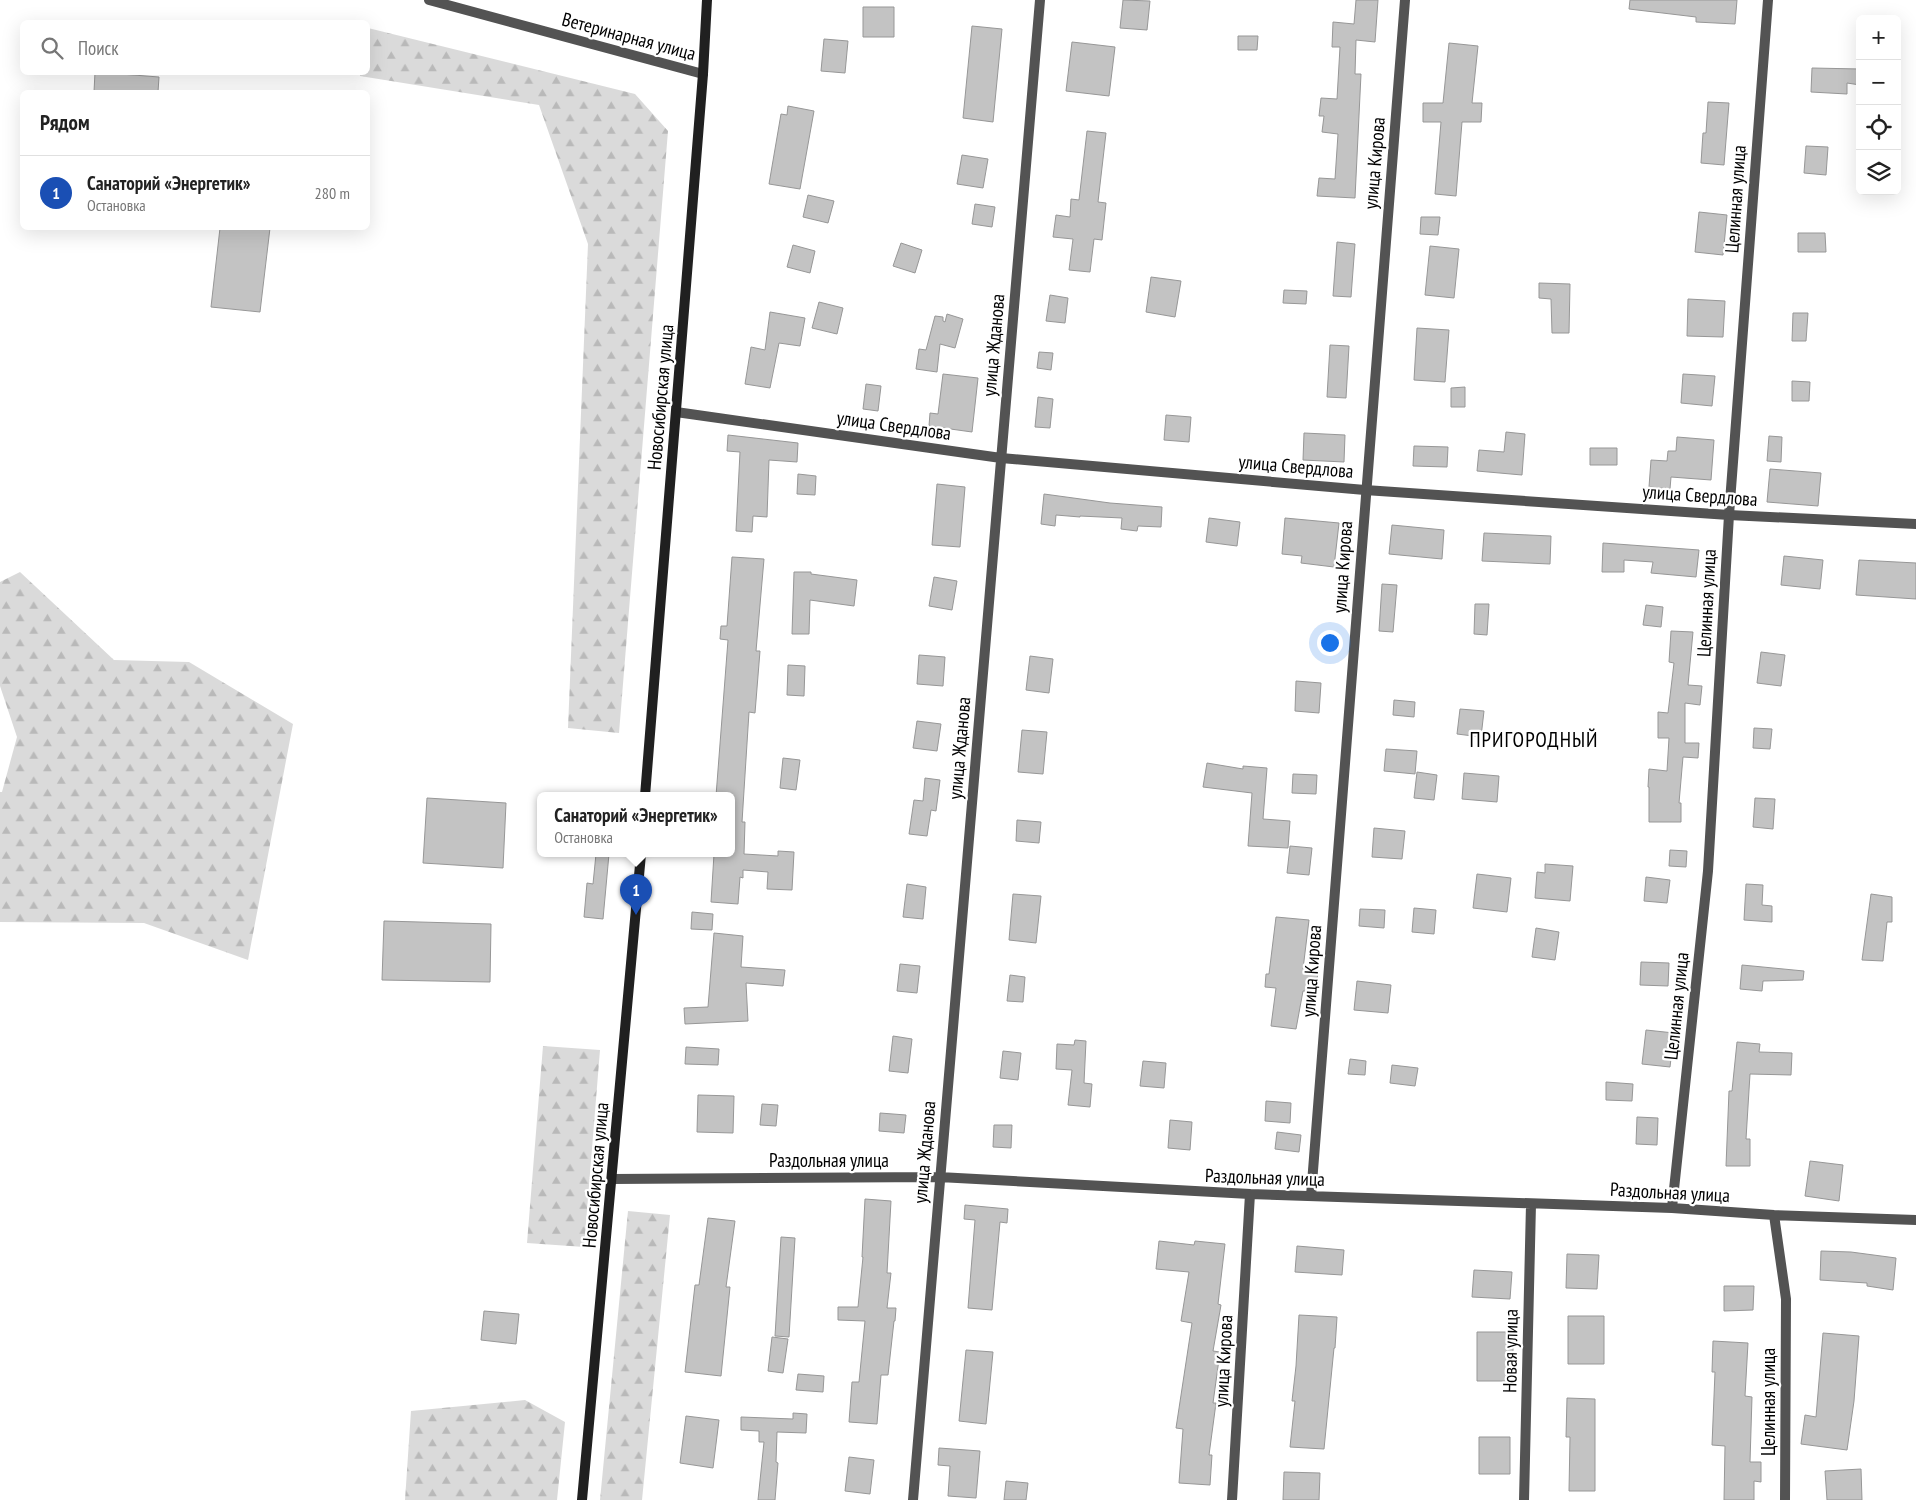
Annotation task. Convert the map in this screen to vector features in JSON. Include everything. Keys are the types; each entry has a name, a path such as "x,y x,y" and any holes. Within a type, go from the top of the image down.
{"street":[{"name":"Ветеринарная улица","path":"429,0 703,74"},
{"name":"Новосибирская улица","path":"645,792 703,74 707,0"},
{"name":"улица Жданова","path":"913,1500 1040,0"},
{"name":"улица Кирова","path":"1311,1196 1405,0"},
{"name":"Целинная улица","path":"1672,1208 1708,870 1729,515 1768,0"},
{"name":"улица Свердлова","path":"676,412 1001,458 1365,490 1729,515 1916,524"},
{"name":"Новосибирская улица","path":"582,1500 641,857"},
{"name":"Раздольная улица","path":"612,1179 939,1177 1250,1194 1672,1208 1774,1215 1916,1220"},
{"name":"улица Кирова","path":"1232,1500 1250,1194"},
{"name":"Новая улица","path":"1524,1500 1531,1204"},
{"name":"Целинная улица","path":"1774,1215 1786,1299 1785,1500"}],"green space":[{"path":"370,28 635,94 668,131 619,733 568,728 588,244 539,105 360,76 370,75"},
{"path":"20,572 114,660 189,662 293,724 248,960 144,923 0,922 0,792 2,792 17,737 0,686 0,582"},
{"path":"543,1046 600,1050 584,1247 527,1243"},
{"path":"628,1211 670,1215 642,1500 600,1500"},
{"path":"525,1400 565,1422 557,1500 405,1500 411,1411"}],"building":[{"path":"1123,0 1150,1 1147,30 1120,28"},
{"path":"1356,0 1378,0 1375,42 1356,40 1355,74 1361,74 1355,198 1317,196 1319,178 1335,179 1338,134 1322,132 1324,116 1319,116 1321,98 1337,99 1340,47 1332,47 1333,22 1354,24"},
{"path":"1630,0 1737,0 1735,24 1696,22 1696,17 1629,9"},
{"path":"863,7 894,7 894,37 863,37"},
{"path":"972,26 1002,29 993,122 963,118"},
{"path":"1238,36 1258,36 1257,50 1238,50"},
{"path":"824,39 848,41 845,73 821,71"},
{"path":"1072,42 1115,47 1109,96 1066,91"},
{"path":"1449,43 1478,46 1472,103 1482,103 1481,122 1462,122 1456,196 1435,194 1441,122 1423,122 1423,103 1443,103"},
{"path":"1812,68 1856,69 1856,84 1847,83 1847,94 1811,92"},
{"path":"95,75 159,77 158,90 94,90"},
{"path":"1708,102 1729,103 1724,165 1701,163 1703,133 1706,133"},
{"path":"788,106 814,111 800,189 769,184 781,114 787,115"},
{"path":"1087,131 1106,133 1098,202 1106,203 1102,240 1094,239 1090,272 1069,270 1073,239 1053,237 1056,215 1070,217 1071,199 1079,200"},
{"path":"1806,146 1828,147 1826,175 1804,173"},
{"path":"962,155 988,159 983,188 957,184"},
{"path":"808,195 834,201 828,223 803,217"},
{"path":"975,204 995,207 992,227 972,224"},
{"path":"1699,212 1727,215 1723,255 1695,252"},
{"path":"1421,217 1440,217 1438,235 1420,234"},
{"path":"220,230 270,230 260,312 211,307"},
{"path":"1798,233 1825,233 1826,252 1798,252"},
{"path":"1337,242 1355,244 1351,297 1333,296"},
{"path":"901,243 922,250 915,273 893,266"},
{"path":"793,245 815,251 810,273 787,267"},
{"path":"1430,246 1459,249 1454,298 1425,295"},
{"path":"1151,277 1181,281 1175,317 1146,312"},
{"path":"1539,283 1570,284 1569,333 1552,333 1551,299 1539,298"},
{"path":"1284,290 1307,291 1306,304 1283,303"},
{"path":"1050,295 1068,298 1065,323 1046,321"},
{"path":"1688,299 1725,301 1723,337 1687,336"},
{"path":"819,302 843,308 837,334 812,328"},
{"path":"770,312 805,318 800,346 779,343 770,388 745,384 751,347 765,350"},
{"path":"1793,313 1808,313 1806,341 1792,341"},
{"path":"947,314 963,319 955,348 940,344 937,372 916,369 919,349 926,350 935,316 943,317 945,322"},
{"path":"1417,328 1449,330 1445,382 1414,380"},
{"path":"1330,345 1349,346 1346,398 1327,397"},
{"path":"1039,352 1053,353 1051,370 1037,368"},
{"path":"943,374 978,378 972,432 929,426 930,413 938,414"},
{"path":"1683,374 1715,376 1712,406 1681,403"},
{"path":"1792,381 1810,382 1809,401 1792,401"},
{"path":"866,384 881,386 878,411 863,409"},
{"path":"1465,387 1465,407 1451,407 1451,388"},
{"path":"1038,397 1053,399 1050,428 1035,427"},
{"path":"1166,415 1191,417 1189,442 1164,440"},
{"path":"1506,432 1525,434 1522,475 1477,471 1479,450 1504,452"},
{"path":"1304,433 1345,435 1344,462 1303,460"},
{"path":"728,435 798,443 797,462 769,460 767,517 753,516 752,532 736,531 740,452 727,451"},
{"path":"1769,436 1782,437 1781,462 1767,461"},
{"path":"1677,437 1714,440 1711,480 1671,477 1670,489 1649,487 1651,460 1667,461 1668,451 1676,451"},
{"path":"1414,446 1448,447 1447,467 1413,466"},
{"path":"1590,448 1617,448 1617,465 1590,465"},
{"path":"1770,469 1821,473 1818,506 1767,502"},
{"path":"798,474 816,476 815,495 797,494"},
{"path":"937,484 965,487 960,547 932,545"},
{"path":"1044,494 1110,503 1162,507 1161,527 1138,526 1137,531 1121,529 1122,518 1056,515 1055,526 1041,524"},
{"path":"1209,518 1240,522 1237,546 1206,542"},
{"path":"1285,518 1339,523 1334,567 1301,563 1302,556 1282,554"},
{"path":"1392,525 1444,530 1442,559 1389,554"},
{"path":"1484,533 1551,536 1550,564 1482,561"},
{"path":"1603,543 1699,550 1696,577 1651,573 1653,562 1624,560 1624,572 1602,572"},
{"path":"1784,556 1823,560 1820,589 1781,585"},
{"path":"732,557 764,559 756,651 760,651 755,713 749,712 742,822 745,822 744,854 778,856 778,851 794,852 792,890 767,889 768,872 743,870 743,878 740,877 738,904 711,902 714,857 735,857 735,792 716,792 728,640 720,639 721,626 727,626"},
{"path":"1859,560 1916,563 1916,599 1856,595"},
{"path":"794,572 811,572 811,574 857,580 854,606 810,600 809,634 792,634"},
{"path":"934,577 957,581 952,610 929,606"},
{"path":"1382,584 1397,585 1393,632 1379,631"},
{"path":"1475,604 1489,604 1487,635 1474,634"},
{"path":"1646,605 1663,607 1661,627 1643,625"},
{"path":"1671,631 1693,632 1688,685 1702,686 1700,705 1685,703 1685,743 1699,743 1698,758 1683,757 1679,803 1681,803 1681,822 1649,822 1649,769 1667,771 1669,738 1658,738 1658,712 1668,713 1674,663 1669,662"},
{"path":"1761,652 1785,655 1781,686 1757,683"},
{"path":"919,655 945,657 943,686 917,684"},
{"path":"1030,656 1053,659 1049,693 1026,690"},
{"path":"788,665 805,666 804,696 787,695"},
{"path":"1296,681 1321,683 1319,713 1295,711"},
{"path":"1394,700 1415,702 1414,717 1393,715"},
{"path":"1460,709 1484,711 1481,737 1457,734"},
{"path":"917,721 941,724 937,751 913,748"},
{"path":"1754,728 1772,729 1770,749 1753,748"},
{"path":"1022,730 1047,732 1043,774 1018,772"},
{"path":"1386,749 1417,751 1415,774 1384,771"},
{"path":"783,758 800,760 796,790 780,788"},
{"path":"1207,763 1243,769 1243,766 1267,768 1263,819 1290,821 1288,848 1248,846 1252,793 1203,787"},
{"path":"1417,772 1437,775 1434,800 1414,798"},
{"path":"1464,773 1499,776 1497,802 1462,799"},
{"path":"1293,774 1317,775 1316,794 1292,793"},
{"path":"925,778 940,780 936,811 931,810 927,836 909,834 914,800 923,801"},
{"path":"427,798 506,803 503,868 423,863"},
{"path":"1755,798 1775,799 1773,829 1753,827"},
{"path":"1017,820 1041,822 1039,843 1016,841"},
{"path":"1374,828 1405,831 1402,859 1372,857"},
{"path":"1290,846 1312,848 1309,875 1287,873"},
{"path":"1670,850 1687,851 1686,867 1669,866"},
{"path":"596,857 609,857 603,919 584,917 587,883 593,884"},
{"path":"1545,864 1573,866 1570,901 1535,898 1537,872 1545,873"},
{"path":"1477,874 1511,878 1507,912 1473,908"},
{"path":"1646,877 1670,880 1667,903 1644,901"},
{"path":"907,884 926,887 923,919 903,917"},
{"path":"1746,884 1763,885 1762,905 1772,906 1772,922 1744,920"},
{"path":"1013,894 1041,896 1036,943 1009,940"},
{"path":"1871,894 1892,897 1892,922 1887,922 1883,961 1862,960"},
{"path":"1414,908 1436,910 1434,934 1412,932"},
{"path":"1360,909 1385,910 1384,928 1359,926"},
{"path":"692,912 713,914 712,930 691,929"},
{"path":"1276,917 1309,920 1303,969 1318,970 1316,992 1303,991 1296,1029 1271,1026 1276,988 1265,987 1266,974 1269,974"},
{"path":"384,921 491,924 490,982 382,980"},
{"path":"1536,928 1559,932 1555,960 1532,957"},
{"path":"714,933 743,936 741,967 785,970 783,986 746,983 748,1021 685,1024 684,1008 708,1007"},
{"path":"1641,962 1669,963 1668,986 1640,985"},
{"path":"900,964 920,966 917,993 897,991"},
{"path":"1742,965 1804,971 1803,980 1763,981 1762,991 1740,989"},
{"path":"1010,975 1025,977 1023,1002 1007,1001"},
{"path":"1357,981 1391,985 1388,1013 1354,1010"},
{"path":"1646,1030 1674,1033 1670,1067 1642,1064"},
{"path":"893,1036 912,1039 908,1073 889,1071"},
{"path":"1075,1040 1086,1041 1084,1083 1092,1084 1090,1107 1068,1105 1072,1070 1056,1069 1057,1044 1074,1045"},
{"path":"1737,1042 1760,1044 1759,1052 1792,1053 1791,1075 1750,1074 1746,1139 1750,1139 1750,1166 1726,1166 1729,1091 1732,1091"},
{"path":"686,1047 719,1049 718,1065 685,1064"},
{"path":"1003,1051 1021,1053 1018,1080 1000,1078"},
{"path":"1350,1059 1366,1061 1365,1075 1348,1074"},
{"path":"1143,1061 1166,1063 1164,1088 1140,1086"},
{"path":"1392,1065 1418,1068 1415,1086 1390,1083"},
{"path":"1606,1082 1633,1084 1632,1101 1606,1100"},
{"path":"698,1095 734,1096 733,1133 697,1132"},
{"path":"1266,1101 1291,1103 1290,1123 1265,1121"},
{"path":"762,1104 778,1105 776,1126 760,1125"},
{"path":"880,1113 906,1115 904,1133 879,1131"},
{"path":"1637,1117 1658,1118 1657,1145 1636,1144"},
{"path":"1170,1120 1192,1122 1190,1150 1168,1148"},
{"path":"994,1125 1012,1125 1011,1148 993,1147"},
{"path":"1277,1132 1301,1135 1299,1152 1275,1149"},
{"path":"1810,1161 1843,1165 1839,1201 1805,1196"},
{"path":"865,1199 891,1201 887,1273 891,1273 887,1308 896,1308 888,1375 881,1375 877,1424 849,1422 852,1382 859,1382 865,1321 838,1320 838,1307 858,1307 863,1257"},
{"path":"965,1205 1008,1209 1007,1223 1000,1222 992,1310 968,1308 975,1220 964,1219"},
{"path":"708,1218 735,1221 726,1287 730,1287 721,1376 685,1372 695,1285 699,1285"},
{"path":"781,1237 795,1238 789,1337 775,1336"},
{"path":"1159,1241 1194,1245 1195,1241 1225,1244 1218,1304 1221,1305 1213,1351 1220,1352 1213,1403 1216,1403 1209,1455 1212,1455 1210,1485 1179,1483 1183,1429 1176,1428 1192,1323 1181,1321 1189,1272 1156,1269"},
{"path":"1297,1246 1344,1250 1342,1275 1295,1272"},
{"path":"1821,1251 1851,1252 1896,1258 1893,1290 1867,1286 1867,1283 1820,1280"},
{"path":"1567,1254 1599,1255 1597,1289 1566,1288"},
{"path":"1474,1270 1512,1272 1510,1299 1472,1297"},
{"path":"1724,1286 1754,1286 1753,1310 1724,1311"},
{"path":"484,1311 519,1314 516,1344 481,1340"},
{"path":"1299,1315 1337,1317 1324,1449 1290,1447 1295,1401 1292,1401"},
{"path":"1568,1316 1604,1316 1604,1364 1568,1364"},
{"path":"1477,1332 1513,1332 1513,1381 1477,1381"},
{"path":"1823,1333 1859,1336 1854,1401 1847,1450 1801,1444 1805,1415 1816,1417"},
{"path":"772,1337 788,1339 783,1373 768,1371"},
{"path":"1713,1341 1748,1343 1745,1396 1752,1397 1750,1462 1761,1462 1761,1482 1754,1481 1754,1500 1724,1500 1725,1446 1712,1445 1715,1372 1712,1372"},
{"path":"966,1350 993,1352 986,1424 959,1421"},
{"path":"798,1374 824,1376 823,1392 796,1390"},
{"path":"1567,1398 1595,1399 1595,1491 1569,1491 1570,1437 1566,1437"},
{"path":"793,1413 807,1414 806,1433 777,1432 776,1462 778,1463 775,1500 758,1500 764,1442 759,1442 759,1431 741,1430 741,1417 793,1419"},
{"path":"686,1416 719,1420 713,1468 680,1463"},
{"path":"1479,1437 1510,1437 1510,1474 1479,1474"},
{"path":"939,1448 980,1451 976,1498 948,1496 950,1466 938,1465"},
{"path":"849,1457 874,1460 870,1494 845,1491"},
{"path":"1861,1469 1862,1500 1827,1500 1825,1471"},
{"path":"1284,1472 1320,1473 1319,1500 1283,1500"},
{"path":"1006,1481 1028,1483 1026,1500 1004,1500"}],"place":[{"name":"Санаторий «Энергетик»","path":"636,915"}],"district":[{"name":"ПРИГОРОДНЫЙ","path":"1534,740"}]}
